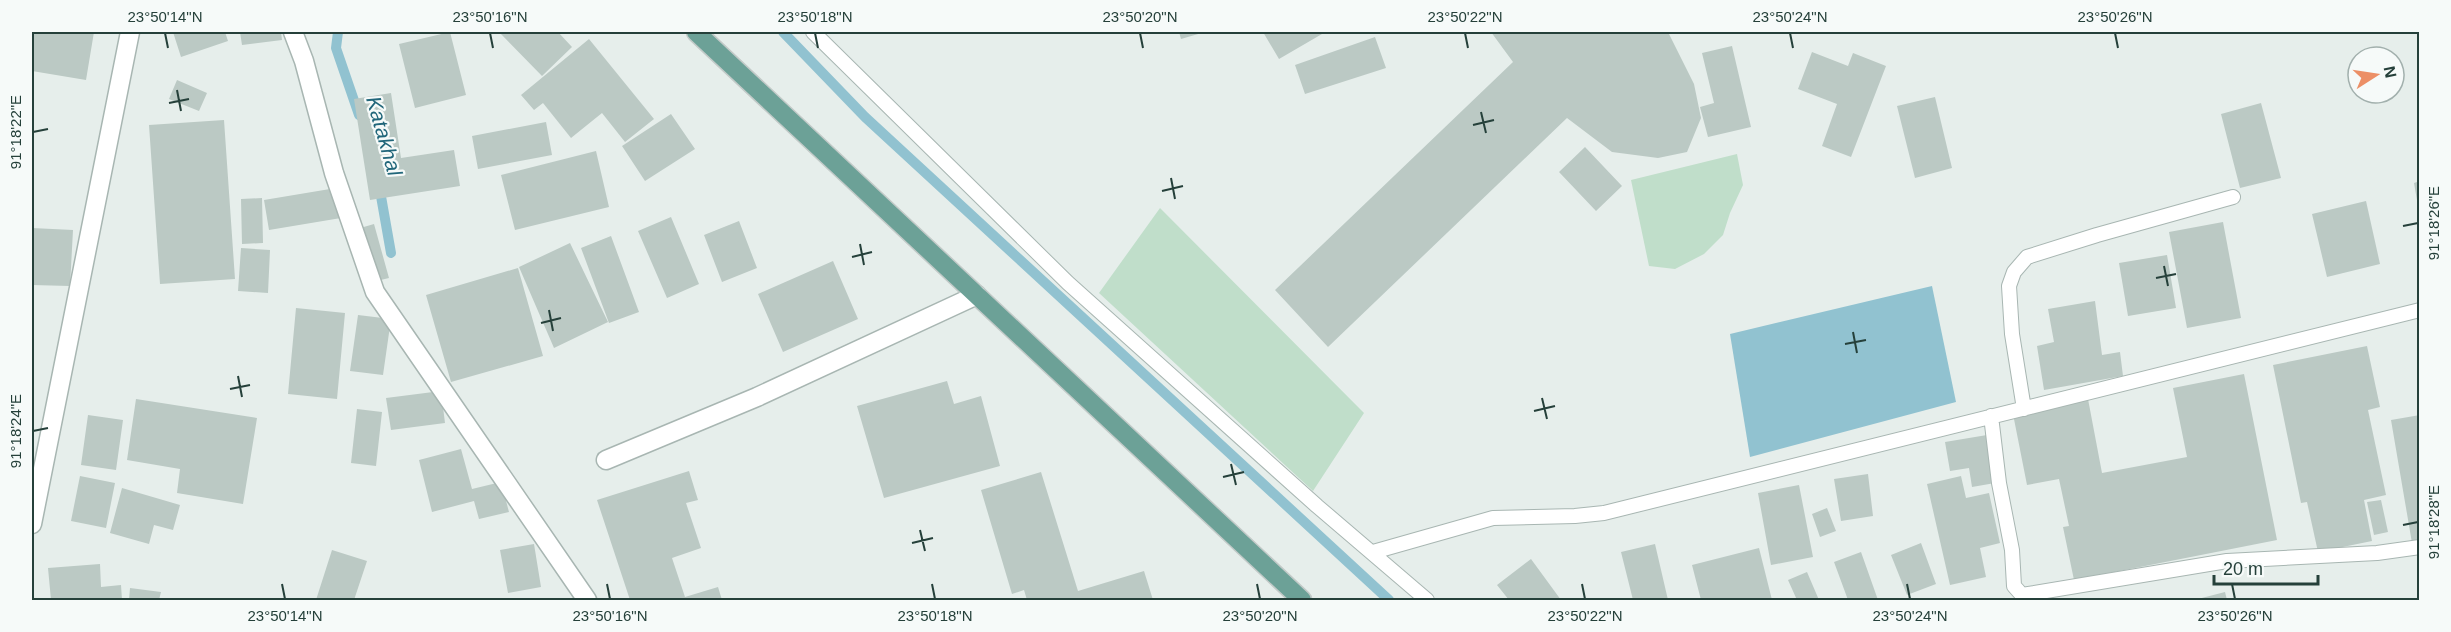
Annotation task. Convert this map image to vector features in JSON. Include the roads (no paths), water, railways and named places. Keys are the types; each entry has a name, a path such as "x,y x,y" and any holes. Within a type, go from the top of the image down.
{"main road":[{"path":"696,32 1302,600"}],"street":[{"path":"32,524 130,32"},
{"path":"293,32 304,61 334,173 375,292 587,600"},
{"path":"606,460 758,398 977,295"}],"lane":[{"path":"813,32 1068,284 1317,506 1374,552 1427,600"},
{"path":"2024,409 2012,334 2009,286 2014,272 2027,257 2233,197"},
{"path":"1374,552 1493,518 1604,513 2420,310"},
{"path":"1991,416 1999,483 2012,550 2014,586 2022,595 2227,561 2378,554 2420,547"}],"water":[{"path":"1932,286 1956,402 1750,457 1730,334"}],"waterway":[{"name":"Katakhal","path":"338,32 336,48 359,115"},
{"path":"783,32 865,117 1389,600"},
{"name":"Katakhal","path":"379,185 391,253"}]}
